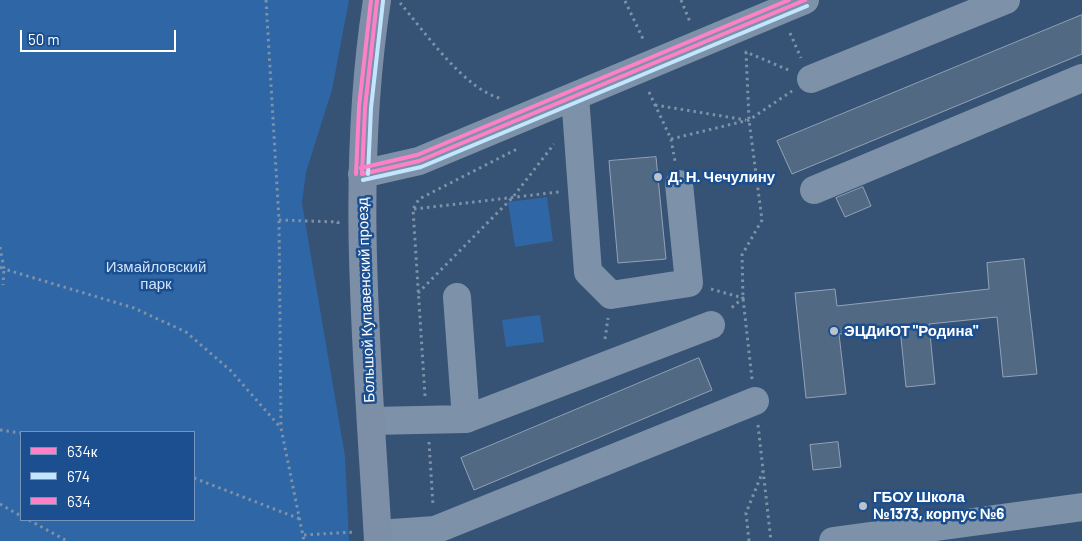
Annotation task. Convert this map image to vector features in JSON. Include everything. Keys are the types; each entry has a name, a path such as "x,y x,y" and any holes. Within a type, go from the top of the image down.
{"main road":[{"name":"Большой Купавенский проезд","path":"371,535 371,421 361,221 364,108 377,0"}],"street":[{"path":"811,79 1006,0"},
{"path":"362,174 418,161 576,96 794,2"},
{"path":"814,190 1082,78"},
{"path":"576,96 588,272 611,295 689,283 679,184"},
{"path":"457,296 466,419"},
{"path":"371,421 466,419 711,325"},
{"path":"371,535 435,530 755,401"},
{"path":"834,541 1082,507"}],"path":[{"path":"266,0 279,220 281,428 304,541"},
{"path":"397,0 471,84 491,97 511,101"},
{"path":"680,0 688,18"},
{"path":"625,1 643,38"},
{"path":"770,541 743,298 742,255 762,220 750,120 746,52 811,79"},
{"path":"671,139 750,120 811,79"},
{"path":"649,92 671,139 679,184"},
{"path":"655,104 750,120"},
{"path":"418,293 513,197 556,142"},
{"path":"413,209 582,189"},
{"path":"279,220 338,222"},
{"path":"0,246 3,285"},
{"path":"2,268 134,308 186,332 231,372 281,428"},
{"path":"689,283 743,298"},
{"path":"602,367 611,295"},
{"path":"711,325 743,298"},
{"path":"0,430 20,433"},
{"path":"749,541 746,513 763,470"},
{"path":"195,478 301,519"},
{"path":"0,504 20,515"},
{"path":"31,521 67,541"},
{"path":"304,535 371,535"}],"green space":[{"name":"Измайловский парк","path":"0,0 349,0 332,90 306,172 302,203 345,456 349,541 0,541"},
{"path":"547,197 553,241 515,247 508,202"},
{"path":"540,315 544,342 506,347 502,320"}],"building":[{"path":"1082,15 1082,54 792,174 777,141"},
{"path":"656,157 666,259 618,263 609,161"},
{"path":"863,187 871,206 845,217 836,198"},
{"name":"ЭЦДиЮТ \"Родина\"","path":"1024,259 1037,374 1003,377 997,317 929,324 935,384 906,387 900,328 839,334 846,394 806,398 795,293 835,289 837,306 989,289 987,263"},
{"path":"699,358 712,390 474,490 461,458"},
{"path":"838,442 841,467 813,470 810,445"}],"transit line":[{"name":"634","path":"356,174 359,107 371,0"},
{"name":"634к","path":"362,174 365,108 377,0"},
{"name":"634","path":"361,168 417,155 789,0"},
{"name":"634к","path":"362,174 419,161 805,0"},
{"name":"674","path":"368,174 371,108 383,1"},
{"name":"674","path":"363,180 421,167 807,6"}],"place":[{"name":"Д. Н. Чечулину","path":"658,177"},
{"name":"ЭЦДиЮТ \"Родина\"","path":"834,331"},
{"name":"ГБОУ Школа №1373, корпус №6","path":"863,506"}]}
